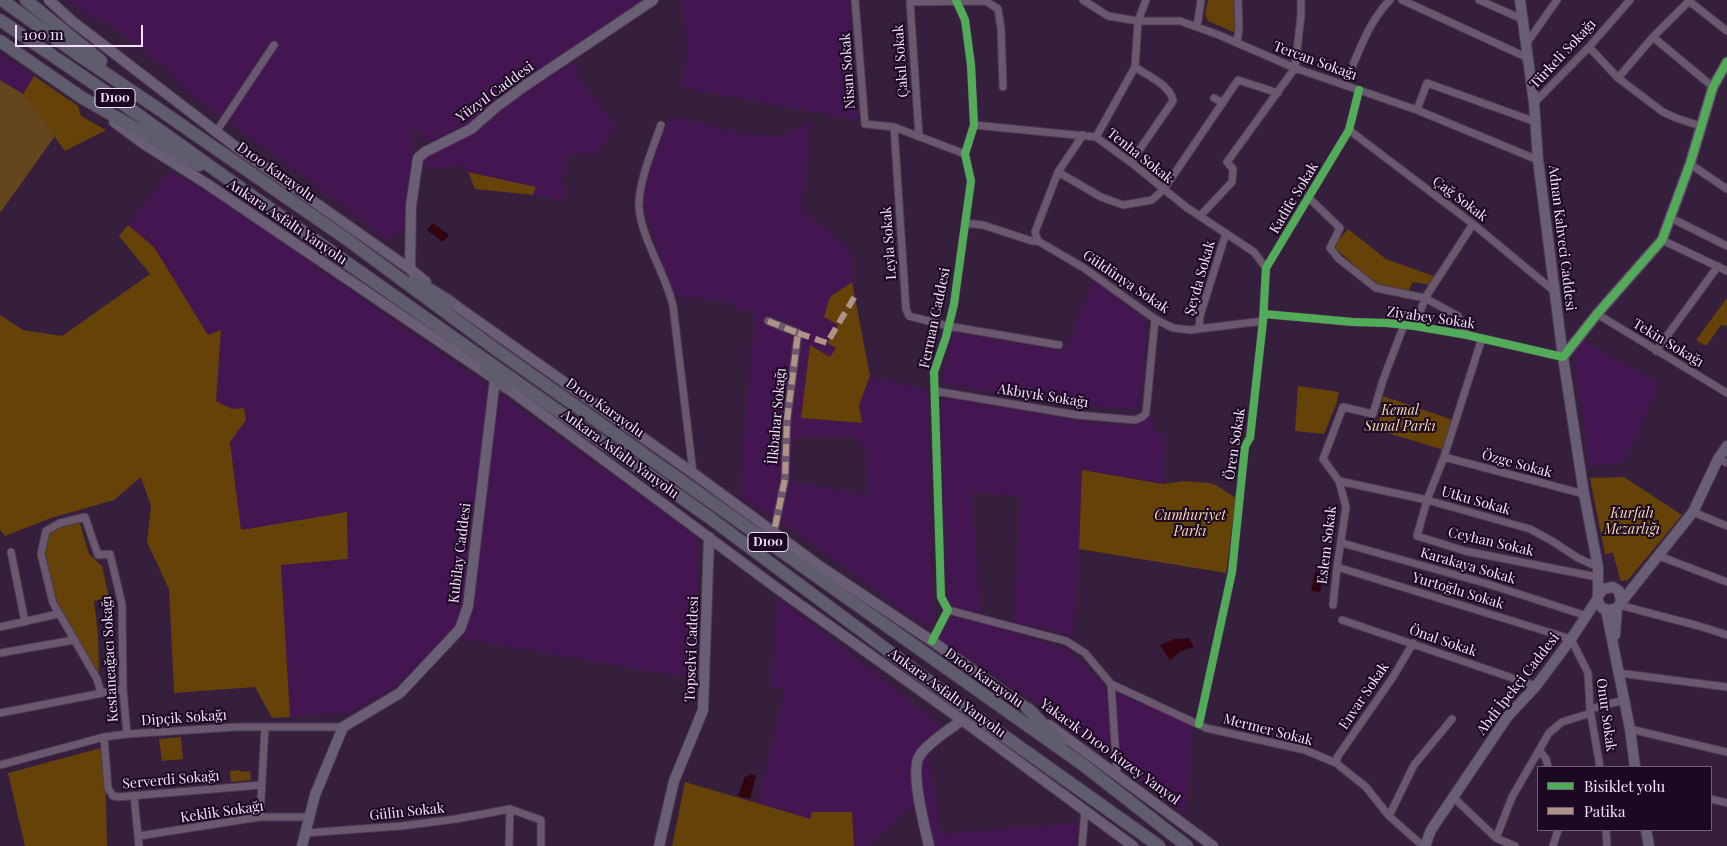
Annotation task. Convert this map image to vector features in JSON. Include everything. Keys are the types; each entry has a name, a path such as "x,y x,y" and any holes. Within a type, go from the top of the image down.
{"highway":[{"name":"D100 Karayolu","path":"2,0 77,54 348,240 498,351 1082,764 1187,846"},
{"path":"26,0 157,108"},
{"path":"30,0 48,18"},
{"name":"D100","path":"0,20 112,96 706,515 969,711 1159,846"},
{"path":"0,41 81,97 182,157 228,179"},
{"name":"D100","path":"348,240 450,302"},
{"path":"453,338 506,387"},
{"path":"1028,709 1082,764"}],"main road":[{"path":"49,0 72,21 216,132 410,269 450,302"},
{"name":"Yüzyıl Caddesi","path":"410,269 411,206 418,158 425,152 471,129 496,107 526,85 653,0"},
{"name":"Adnan Kahveci Caddesi","path":"1520,0 1534,103 1538,160 1563,358 1601,602 1614,646 1630,729 1635,766"},
{"path":"1563,358 1597,314 1662,240 1690,164 1713,87 1727,62"},
{"name":"Ankara Asfaltı Yanyolu","path":"81,97 144,144 216,190 495,379 786,594 1133,846"},
{"name":"Yakacık D100 Kuzey Yanyol","path":"450,302 693,473 821,567 932,641 1028,709 1214,846"},
{"name":"Kubilay Caddesi","path":"343,727 400,693 460,629 468,606 495,379"},
{"path":"1619,605 1693,512 1722,461 1727,446"},
{"name":"Topselvi Caddesi","path":"659,846 674,781 703,710 709,537"},
{"name":"Adnan Kahveci Caddesi","path":"1597,572 1615,588"},
{"path":"1619,605 1601,602 1606,588 1635,584"},
{"path":"1615,588 1621,594 1619,605"},
{"name":"Abdi İpekçi Caddesi","path":"1424,846 1453,797 1508,716 1536,686 1587,616 1601,602"},
{"name":"Adnan Kahveci Caddesi","path":"1614,646 1619,605"},
{"path":"929,846 918,794 916,769 919,756 962,720"},
{"path":"302,846 315,794 343,727"},
{"path":"1646,831 1649,846"}],"street":[{"name":"Nisan Sokak","path":"855,0 865,124 894,127 965,154"},
{"name":"Tercan Sokağı","path":"1083,0 1108,16 1138,21 1180,21 1295,68 1417,110 1538,160"},
{"path":"1096,137 1135,67 1138,21 1146,0"},
{"path":"1197,27 1201,0"},
{"path":"1237,43 1239,28 1238,0"},
{"path":"1200,216 1232,182 1233,169 1227,162 1295,68 1301,0"},
{"path":"1344,85 1368,32 1380,10 1390,0"},
{"path":"1402,0 1528,58"},
{"path":"1479,0 1522,19"},
{"path":"1526,44 1557,0"},
{"name":"Türkeli Sokağı","path":"1534,103 1630,0"},
{"name":"Çakıl Sokak","path":"918,136 907,1 986,1 998,9 1001,29 1003,88"},
{"name":"Ferman Caddesi","path":"948,610 941,597 934,372 954,304 971,182 965,154 974,125 965,20 956,1"},
{"path":"1618,78 1689,1 1727,31"},
{"path":"1654,37 1713,87"},
{"path":"216,132 274,45"},
{"path":"1588,47 1618,78 1663,112 1701,126"},
{"path":"1131,162 1172,101 1172,96 1166,89 1135,67"},
{"path":"1058,172 1101,197 1123,205 1152,200 1164,189 1238,80 1278,93"},
{"path":"1417,110 1427,83 1536,122"},
{"name":"Kadife Sokak","path":"1264,318 1266,268 1349,130 1359,90"},
{"path":"1214,98 1224,103"},
{"path":"662,125 644,175 639,207 644,228 670,292 673,306 693,473"},
{"name":"Tenha Sokak","path":"974,125 1096,137 1200,216 1254,252 1266,268"},
{"name":"Leyla Sokak","path":"894,127 906,309 909,316 948,326"},
{"name":"Çağ Sokak","path":"1349,130 1473,224 1554,291"},
{"path":"1038,241 1036,232 1058,172 1083,135"},
{"path":"1690,164 1727,189"},
{"path":"1308,197 1340,228 1330,248 1339,259 1376,288 1425,298 1458,316 1467,335"},
{"path":"1671,218 1727,246"},
{"name":"Güldünya Sokak","path":"965,223 983,225 1032,241 1038,241 1084,268 1155,319 1173,328 1200,329 1264,318"},
{"path":"1415,326 1425,298 1473,224"},
{"name":"Şeyda Sokak","path":"1200,329 1200,316 1226,233"},
{"path":"1662,240 1727,271"},
{"path":"1656,351 1718,266"},
{"name":"Tekin Sokağı","path":"1597,314 1727,393"},
{"name":"Ziyabey Sokak","path":"1264,318 1404,324 1482,338 1563,358"},
{"name":"Ören Sokak","path":"1199,724 1232,572 1245,446 1250,438 1264,318"},
{"name":"Akbıyık Sokağı","path":"935,391 1086,416 1135,420 1142,417 1146,412 1155,319"},
{"name":"İlkbahar Sokağı","path":"768,321 798,333 788,420 785,479 774,532"},
{"name":"Eslem Sokak","path":"1333,605 1346,507 1339,481 1323,459 1343,407 1374,414 1383,380 1404,324"},
{"path":"948,326 1059,345"},
{"path":"1428,500 1444,457 1482,338"},
{"name":"Özge Sokak","path":"1444,457 1584,494"},
{"name":"Utku Sokak","path":"1339,481 1428,500 1530,529 1552,541 1597,572"},
{"name":"Ceyhan Sokak","path":"1428,500 1417,536 1465,551 1597,572"},
{"path":"1693,512 1727,526"},
{"name":"Kestaneağacı Sokağı","path":"101,693 97,679 58,614 53,602 41,554 46,531 60,522 85,517 98,556 110,554 122,604 123,688 127,734"},
{"name":"Karakaya Sokak","path":"1342,543 1488,584 1587,616"},
{"path":"11,552 25,622"},
{"path":"1659,556 1727,582"},
{"name":"Yurtoğlu Sokak","path":"1337,567 1571,639"},
{"path":"1619,605 1727,635"},
{"path":"932,641 948,610"},
{"name":"Mermer Sokak","path":"948,610 1066,641 1085,654 1112,684 1206,728 1305,750 1336,763 1366,787 1389,816 1424,846"},
{"path":"0,628 58,614"},
{"name":"Önal Sokak","path":"1342,620 1536,686"},
{"name":"Onur Sokak","path":"1571,639 1588,673 1590,711 1600,766"},
{"path":"0,653 74,640"},
{"name":"Envar Sokak","path":"1336,763 1338,756 1383,692 1413,643"},
{"path":"1618,674 1727,687"},
{"path":"1112,684 1116,774"},
{"path":"0,713 123,688"},
{"path":"1496,838 1512,797 1549,733 1558,725 1590,711 1624,700"},
{"path":"1389,816 1414,765 1452,719"},
{"path":"260,817 265,727"},
{"name":"Dipçik Sokağı","path":"0,765 104,737 127,734 265,727 343,727"},
{"path":"1630,729 1727,752"},
{"name":"Serverdi Sokağı","path":"104,737 110,792 113,796 134,796 261,785"},
{"path":"1539,750 1546,759 1548,766"},
{"path":"134,796 139,846"},
{"path":"1453,797 1496,838 1511,845"},
{"path":"1712,799 1727,803"},
{"path":"509,846 510,809 541,820 541,846"},
{"name":"Gülin Sokak","path":"305,833 401,826 456,819 510,809"},
{"path":"1082,846 1085,810"},
{"name":"Keklik Sokağı","path":"139,836 260,817 308,817"},
{"path":"1553,846 1558,831"},
{"path":"1606,831 1607,846"}],"shaded area":[{"path":"70,0 642,0 508,90 477,119 426,143 419,130 410,133 414,148 407,200 406,230 386,239 338,201 189,93 161,64 102,19 91,18"},
{"path":"681,0 849,0 858,120 680,87 687,58 686,31"},
{"path":"0,53 34,76 23,94 0,80"},
{"path":"571,60 579,69 576,75 615,126 598,153 566,156 564,159 568,163 562,174 564,201 533,195 535,187 468,172 465,166 427,168 423,165 425,160 436,150 473,133 512,100"},
{"path":"0,80 23,94 55,136 0,213"},
{"path":"673,117 749,135 780,136 811,122 801,211 826,228 851,252 852,282 831,297 838,325 837,348 830,357 810,346 801,417 862,423 859,405 870,376 927,390 933,613 932,623 928,628 785,524 741,497 741,476 755,312 733,310 734,302 673,296 644,204 644,192 648,173 667,122","holes":["794,437 853,437 865,447 869,496 791,481"]},
{"path":"170,171 258,221 324,272 485,384 698,537 697,679 448,636 395,687 348,713 290,717 281,565 348,559 347,512 241,530 230,442 246,420 245,408 232,409 216,401 221,330 208,335 154,247 128,225"},
{"path":"433,223 449,235 443,242 427,230"},
{"path":"1093,281 1145,320 1146,339 1138,409 1061,405 942,383 952,332 1066,351"},
{"path":"1580,339 1660,384 1623,462 1590,466 1572,341"},
{"path":"948,396 1083,422 1138,426 1151,414 1156,432 1165,435 1163,484 1082,470 1073,637 1064,632 1014,623 1021,496 971,492 981,616 950,607 947,601 940,399"},
{"path":"1315,572 1324,573 1320,592 1311,591"},
{"path":"778,597 946,730 926,741 941,834 1078,823 1075,846 922,846 913,806 867,846 854,846 852,812 811,812 811,819 758,803 785,688 771,688"},
{"path":"949,616 986,624 1069,650 1108,688 1111,740 1109,745 1105,748 938,638"},
{"path":"1189,638 1194,647 1180,652 1170,660 1160,645 1175,639"},
{"path":"1115,691 1192,726 1186,813 1120,766"},
{"path":"749,774 756,776 750,799 738,796 745,776 748,777"}],"green space":[{"path":"1208,0 1236,0 1237,29 1233,32 1208,21 1205,14"},
{"path":"34,76 78,106 81,116 106,130 65,151 23,94"},
{"path":"468,172 536,187 533,195 475,189"},
{"path":"128,225 154,247 208,335 221,330 216,401 232,409 244,408 246,420 230,442 241,530 347,512 348,559 281,565 290,717 272,718 255,687 174,693 169,589 147,542 151,506 141,477 114,500 51,518 5,536 0,530 0,315 23,330 62,336 150,274 119,236"},
{"path":"1348,229 1386,259 1436,277 1430,285 1413,282 1408,291 1374,283 1335,248 1337,242"},
{"path":"852,282 870,376 859,405 862,423 801,418 810,345 830,357 836,348 827,343 838,325 824,317 830,297"},
{"path":"1727,298 1727,326 1721,325 1706,346 1696,340"},
{"path":"1298,386 1339,392 1336,405 1324,434 1295,431"},
{"name":"Kemal Sunal Parkı","path":"1383,396 1453,420 1444,450 1378,430"},
{"name":"Cumhuriyet Parkı","path":"1082,470 1163,484 1184,481 1209,483 1216,485 1236,498 1226,573 1079,549"},
{"name":"Kurfalı Mezarlığı","path":"1624,477 1682,515 1628,580 1621,581 1613,553 1605,554 1590,478"},
{"path":"79,520 89,554 102,566 109,597 94,601 98,634 99,674 61,613 43,555 48,536 60,525"},
{"path":"181,737 183,759 162,761 159,739"},
{"path":"101,748 106,799 107,846 25,846 8,773"},
{"path":"240,770 241,772 250,771 251,780 231,782 230,771"},
{"path":"685,782 811,819 811,812 852,812 854,846 672,846"}],"marked path":[{"path":"798,333 827,343 855,296"},
{"path":"768,321 798,333 787,420 785,479 774,532"}],"cycle path":[{"path":"932,641 948,610 941,597 934,372 946,337 954,304 971,181 965,154 974,125 971,65 965,20 956,0"},
{"path":"1264,314 1415,326 1467,335 1563,357 1597,314 1662,240 1690,164 1713,87 1727,62"},
{"path":"1199,724 1232,572 1245,446 1250,438 1263,321 1266,268 1349,130 1359,90"}]}
